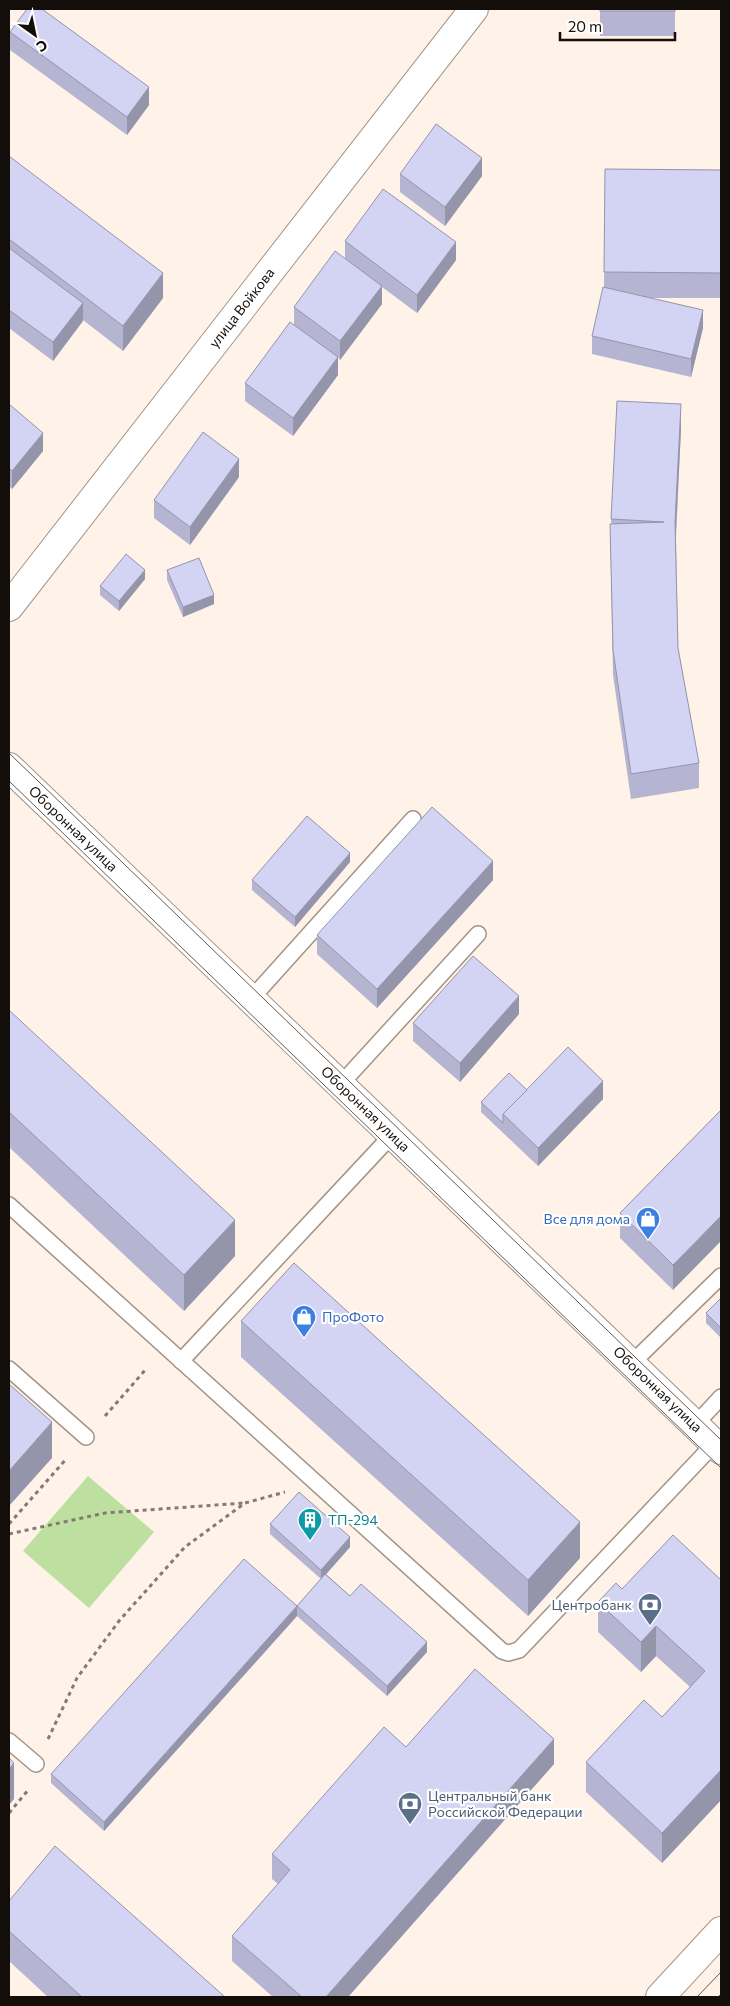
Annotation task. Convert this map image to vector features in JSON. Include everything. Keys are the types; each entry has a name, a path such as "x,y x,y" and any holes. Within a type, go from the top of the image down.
{"main road":[{"name":"улица Войкова","path":"9,607 474,9"},
{"name":"Оборонная улица","path":"9,767 718,1447"},
{"path":"660,1997 721,1931"}],"lane":[{"path":"251,999 413,819"},
{"path":"340,1085 478,934"},
{"path":"181,1361 392,1135"},
{"path":"9,1205 502,1651 508,1653 519,1650 718,1447"},
{"path":"631,1364 721,1276"},
{"path":"9,1369 86,1437"},
{"path":"695,1425 721,1397"},
{"path":"9,1740 36,1764"}],"path":[{"path":"9,1534 105,1513 245,1503 288,1492"},
{"path":"9,1813 29,1789 36,1764 77,1678 119,1621 185,1547 245,1503"}],"green space":[{"path":"88,1476 154,1532 89,1608 23,1551"}],"building":[{"path":"27,9 42,9 149,87 127,117 10,32"},
{"path":"600,9 675,9 675,11 600,11"},
{"path":"436,124 482,158 445,207 400,174"},
{"path":"9,156 163,273 123,326 9,239"},
{"path":"605,169 721,170 721,273 604,272"},
{"path":"383,189 456,242 417,295 345,241"},
{"path":"9,248 83,303 53,342 9,310"},
{"path":"335,251 382,286 340,341 294,307"},
{"path":"603,287 703,310 691,359 592,336"},
{"path":"290,322 338,357 293,418 245,383"},
{"path":"617,401 681,404 675,522 678,648 699,763 631,774 613,650 610,524 664,522 611,519"},
{"path":"9,404 43,433 12,471 9,468"},
{"path":"203,432 239,459 190,527 154,500"},
{"path":"126,554 145,570 119,601 100,586"},
{"path":"199,558 214,595 183,607 167,570"},
{"path":"432,807 493,861 377,989 317,935"},
{"path":"307,816 350,853 295,917 252,880"},
{"path":"473,956 519,996 460,1063 413,1023"},
{"path":"9,1010 235,1220 184,1275 9,1112"},
{"path":"568,1047 603,1081 538,1148 503,1114"},
{"path":"509,1073 527,1090 503,1114 503,1123 481,1102"},
{"path":"721,1110 721,1216 673,1265 620,1213"},
{"path":"294,1263 580,1522 528,1580 241,1321"},
{"path":"721,1298 721,1328 706,1313"},
{"path":"9,1384 52,1422 9,1471"},
{"name":"ТП-294","path":"299,1492 350,1537 321,1570 270,1524"},
{"path":"673,1535 721,1580 721,1770 662,1833 586,1762 644,1700 662,1717 705,1671 656,1626 641,1642 598,1602 616,1583 622,1589"},
{"path":"244,1559 297,1606 104,1822 51,1774"},
{"path":"325,1574 350,1596 361,1584 427,1642 387,1686 297,1606"},
{"name":"Центральный банк Российской Федерации","path":"475,1669 554,1739 326,1997 302,1997 232,1936 290,1870 272,1854 384,1727 406,1747"},
{"path":"9,1758 14,1763 9,1769"},
{"path":"55,1846 225,1997 82,1997 9,1931 9,1901"}],"tram line":[{"path":"9,753 721,1440"},
{"path":"9,781 721,1468"},
{"path":"697,1997 721,1972"},
{"path":"718,1997 721,1994"}],"place":[{"name":"Все для дома","path":"648,1240"},
{"name":"ПроФото","path":"304,1338"},
{"name":"ТП-294","path":"310,1541"},
{"name":"Центробанк","path":"650,1626"},
{"name":"Центральный банк Российской Федерации","path":"410,1825"}]}
